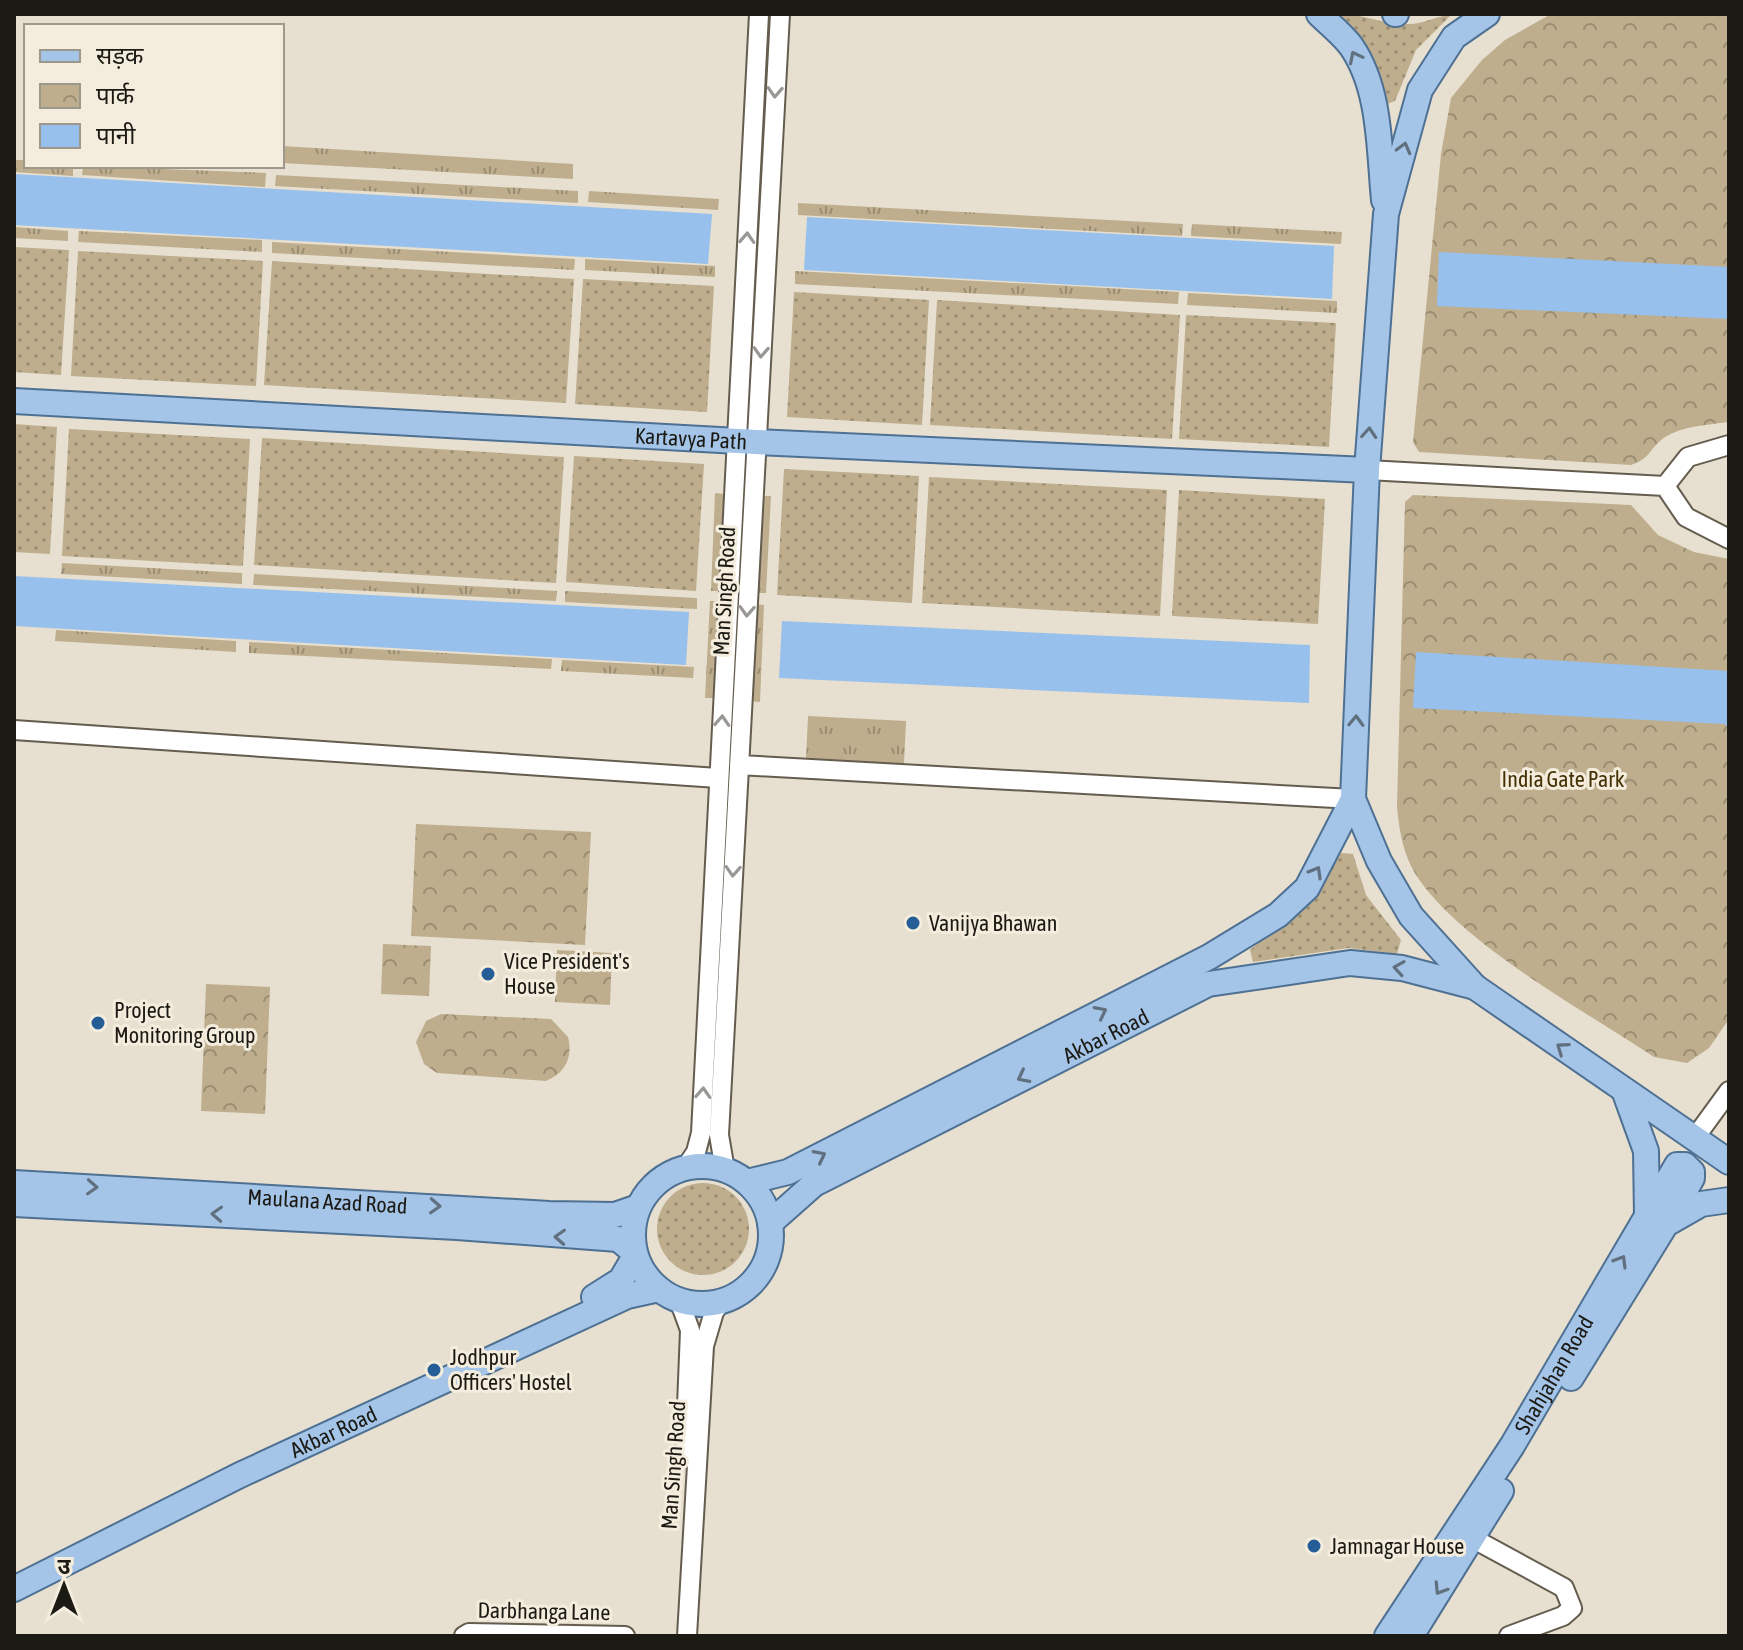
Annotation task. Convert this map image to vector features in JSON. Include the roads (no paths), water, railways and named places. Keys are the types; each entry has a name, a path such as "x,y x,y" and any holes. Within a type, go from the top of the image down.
{"main road":[{"path":"1319,14 1351,46 1366,79 1376,113 1386,214 1367,470 1353,799 1379,861 1411,916 1475,987 1711,1150 1685,1170 1656,1220"},
{"path":"1386,214 1420,90 1454,37 1487,14"},
{"name":"Kartavya Path","path":"14,401 747,441 1367,470"},
{"name":"Akbar Road","path":"736,1176 788,1172 1224,948 1278,915 1307,888 1353,799"},
{"path":"1224,948 1238,979"},
{"name":"Akbar Road","path":"770,1223 814,1184 1208,984 1350,963 1402,968 1475,987"},
{"path":"1625,1093 1646,1151 1656,1220"},
{"path":"708,1166 736,1176 762,1201 770,1223 771,1244 766,1263 740,1293 718,1302 669,1295 645,1275 635,1254 632,1229 638,1207 650,1189 666,1175 686,1167 708,1166"},
{"name":"Maulana Azad Road","path":"14,1183 549,1214 615,1215 638,1207"},
{"name":"Shahjahan Road","path":"1387,1636 1656,1220 1701,1204 1729,1200"},
{"name":"Maulana Azad Road","path":"14,1204 457,1227 618,1239 635,1254"},
{"name":"Shahjahan Road","path":"1411,1636 1472,1538 1656,1220"},
{"name":"Akbar Road","path":"14,1573 235,1460 591,1299 621,1280 635,1254"},
{"name":"Akbar Road","path":"14,1589 240,1475 627,1296 669,1295"}],"street":[{"name":"Man Singh Road","path":"736,1176 719,1135 739,765 759,14"},
{"name":"Man Singh Road","path":"686,1167 696,1152 701,1133 718,778 780,14"},
{"path":"1665,486 1688,457 1729,445"},
{"path":"1367,470 1665,486"},
{"path":"1665,486 1686,517 1729,539"},
{"path":"14,730 718,778"},
{"path":"739,765 1353,799"},
{"path":"1711,1150 1729,1091"},
{"name":"Man Singh Road","path":"669,1295 690,1330 676,1636"},
{"name":"Man Singh Road","path":"687,1636 704,1346 718,1302"},
{"path":"1472,1538 1564,1588 1572,1608 1563,1616 1509,1636"},
{"name":"Darbhanga Lane","path":"464,1636 469,1633 625,1636"}],"water":[{"path":"14,174 712,214 708,264 14,225"},
{"path":"807,217 1334,246 1332,299 804,270"},
{"path":"1439,252 1729,267 1729,319 1437,306"},
{"path":"14,576 689,612 686,665 14,626"},
{"path":"782,621 1310,645 1309,703 779,678"},
{"path":"1416,652 1729,671 1729,730 1725,724 1413,708"}],"place":[{"name":"Vanijya Bhawan","path":"913,923"},
{"name":"Vice President's House","path":"488,974"},
{"name":"Project Monitoring Group","path":"98,1023"},
{"name":"Jodhpur Officers' Hostel","path":"434,1370"},
{"name":"Jamnagar House","path":"1314,1546"}],"park label":[{"name":"India Gate Park","path":"1563,779"}]}
